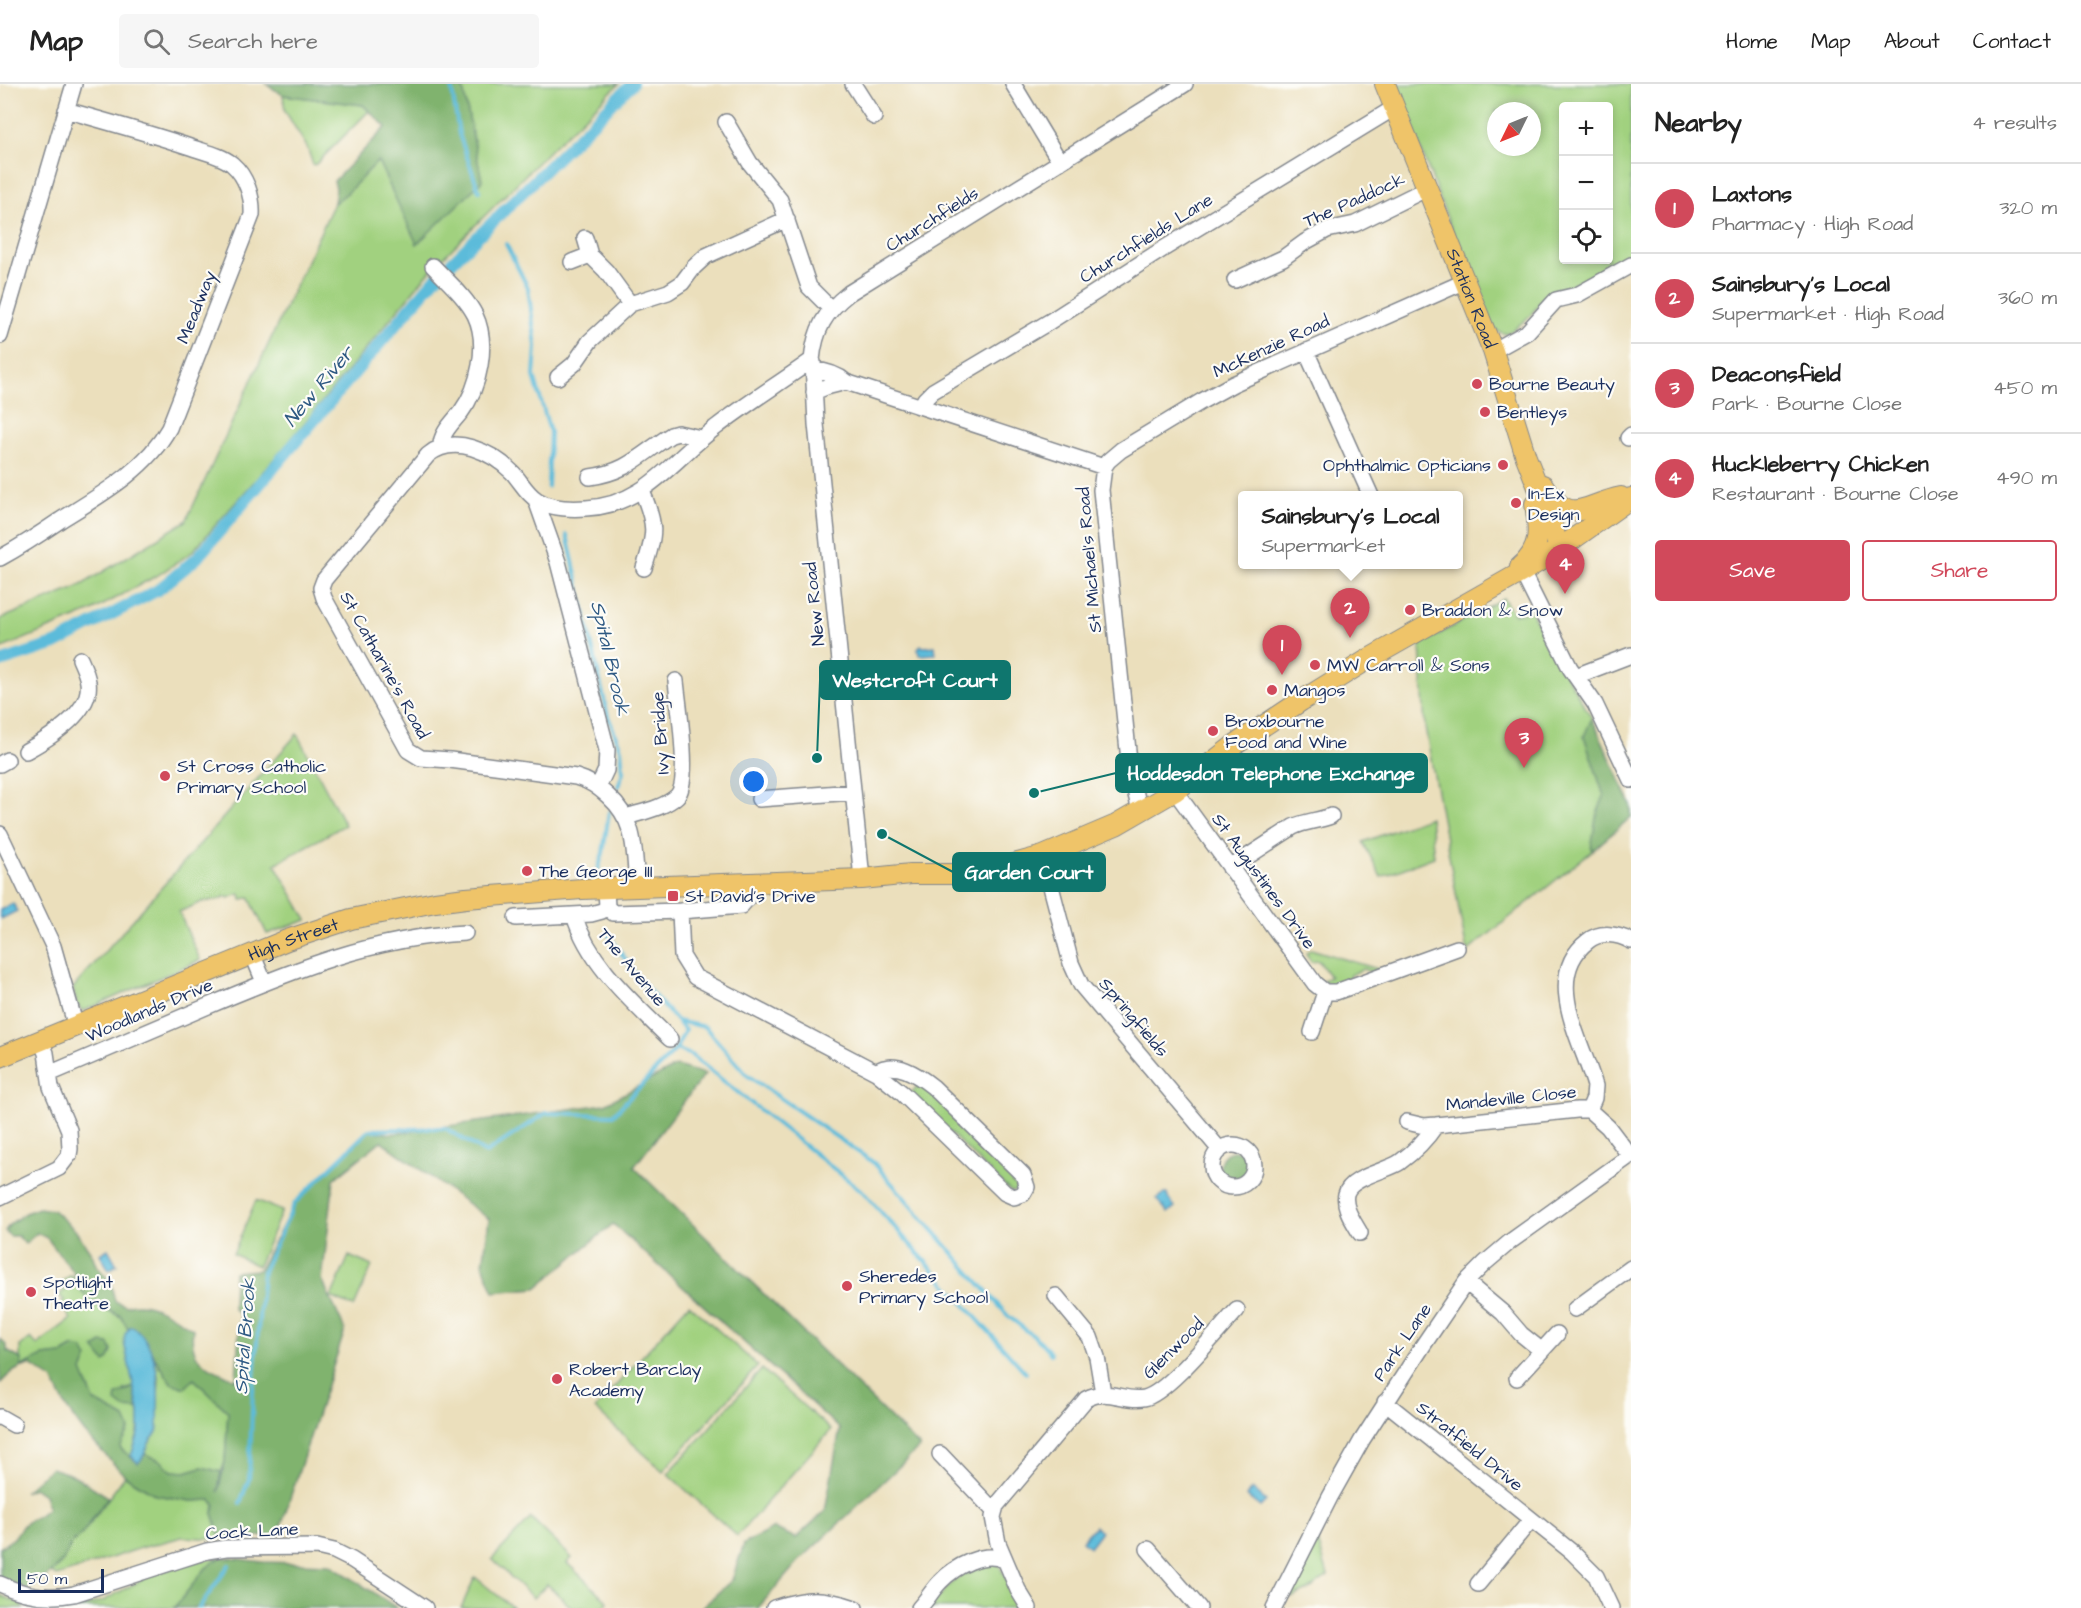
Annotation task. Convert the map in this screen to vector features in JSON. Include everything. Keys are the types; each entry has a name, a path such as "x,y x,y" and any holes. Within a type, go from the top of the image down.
{"main road":[{"name":"Station Road","path":"1385,84 1494,351 1526,457 1549,515 1559,549"},
{"path":"1526,457 1554,500 1570,510 1584,510 1611,499 1631,497"},
{"path":"1503,584 1531,556 1538,542 1539,531 1526,457"},
{"path":"1503,584 1559,549 1631,497"},
{"path":"1538,542 1559,549"},
{"name":"High Street","path":"0,1057 252,953 331,924 435,902 553,891 606,898 637,887 862,879 911,874 959,874 1003,867 1043,856 1116,825 1175,791 1236,744 1349,670 1503,584"}],"street":[{"path":"0,336 74,84"},
{"path":"854,84 874,117"},
{"path":"1013,84 1060,162"},
{"name":"Churchfields","path":"813,365 817,335 830,308 849,293 1185,84"},
{"name":"Churchfields Lane","path":"922,406 933,391 1049,322 1163,249 1394,108"},
{"name":"Meadway","path":"0,558 94,499 139,465 159,444 169,428 252,215 249,192 240,173 231,163 167,139 66,110"},
{"path":"726,122 750,163 775,193 787,219 809,287 830,308"},
{"name":"The Paddock","path":"1235,280 1283,258 1327,230 1355,224 1426,189"},
{"path":"558,377 572,367 590,341 630,304 674,289 699,261 722,248 787,219"},
{"path":"585,238 590,255 606,271 630,304"},
{"path":"572,262 590,255"},
{"path":"1494,351 1527,332 1556,300 1577,295 1631,265"},
{"name":"St Catharine's Road","path":"433,266 459,293 473,311 478,322 480,369 478,380 470,398 443,436 441,447 428,455 324,580 321,588 322,594 408,750 421,758 576,777 598,787 621,808 626,817 634,843 637,887"},
{"name":"McKenzie Road","path":"1104,467 1121,450 1210,396 1466,281"},
{"path":"1306,351 1369,491"},
{"path":"536,500 561,507 595,508 642,491 701,438 732,414 813,365"},
{"name":"St Michael's Road","path":"813,365 840,376 846,382 1104,467 1101,490 1122,700 1130,770 1140,811"},
{"name":"New Road","path":"813,365 828,550 862,879"},
{"path":"814,392 846,382"},
{"path":"590,477 604,475 632,464 671,435 678,433 701,438"},
{"path":"441,447 464,446 484,453 509,469 536,500 558,562 607,750 606,770 598,787"},
{"path":"642,491 654,531 644,568"},
{"path":"1522,572 1576,676 1595,704 1631,780"},
{"path":"1576,676 1631,655"},
{"path":"26,751 43,742 72,719 85,702 89,684 80,659"},
{"name":"Ivy Bridge","path":"626,817 668,802 675,798 682,788 684,764 676,681"},
{"name":"St Augustines Drive","path":"1175,791 1315,984 1325,992"},
{"path":"759,800 853,792"},
{"path":"1230,868 1293,827 1331,816"},
{"path":"0,834 53,946 76,1027"},
{"name":"Springfields","path":"1043,856 1071,963 1081,985 1220,1150"},
{"path":"606,898 613,913 618,914 741,906 747,900 752,882"},
{"name":"The Avenue","path":"516,918 596,913 606,898"},
{"path":"680,911 682,956 695,977 876,1072 902,1093 1005,1193 1014,1197 1023,1194 1026,1186 1023,1175 919,1075 902,1068 885,1068 876,1072"},
{"name":"The Avenue","path":"573,915 581,938 597,962 670,1039"},
{"name":"Woodlands Drive","path":"48,1074 264,982 363,948 408,938 465,933"},
{"path":"1631,941 1613,935 1602,935 1590,939 1578,951 1568,970 1566,984 1567,1001 1595,1086 1590,1110 1608,1127 1631,1156"},
{"path":"1312,1032 1325,992 1336,992 1457,948"},
{"path":"252,953 264,982"},
{"path":"0,1197 58,1168 69,1155 69,1130 51,1087 46,1053 41,1041"},
{"path":"902,1093 919,1075"},
{"name":"Mandeville Close","path":"1407,1122 1424,1126 1590,1110"},
{"name":"Mandeville Close","path":"1360,1233 1347,1208 1345,1199 1348,1189 1357,1181 1399,1162 1422,1144 1436,1125"},
{"name":"Park Lane","path":"1274,1608 1330,1497 1385,1402 1466,1282 1497,1252 1631,1156"},
{"path":"1575,1309 1631,1269"},
{"path":"1466,1282 1503,1313 1521,1334 1541,1350"},
{"path":"1028,1608 1004,1560 995,1530 994,1511 998,1503 1086,1399 1103,1393 1097,1357 1090,1337 1056,1296"},
{"name":"Glenwood","path":"1103,1393 1138,1398 1155,1394 1170,1382 1237,1310"},
{"path":"1517,1378 1557,1335"},
{"name":"Stratfield Drive","path":"1385,1402 1585,1564 1603,1587 1611,1608"},
{"path":"0,1417 14,1425"},
{"path":"940,1454 994,1511"},
{"path":"1478,1584 1531,1520"},
{"name":"Cock Lane","path":"0,1584 35,1594 56,1597 74,1594 207,1551 226,1548 317,1547 334,1551 352,1560 425,1608"},
{"path":"1148,1549 1199,1608"},
{"path":"919,1608 939,1582 952,1572 988,1557 1004,1560"},
{"path":"774,1608 808,1599 827,1600 855,1608"}],"green space":[{"path":"266,84 462,84 482,181 417,244 378,161 334,203 336,188 334,181 386,127 363,105 283,95"},
{"path":"462,84 619,84 430,271 288,443 192,552 158,575 92,611 0,649 0,619 78,587 186,521 334,203 378,161 417,243 482,181"},
{"path":"1396,84 1631,84 1631,254 1613,264 1613,102 1559,102 1559,264 1612,264 1571,286 1553,290 1544,297 1530,316 1513,330 1505,334 1495,330 1472,283"},
{"path":"283,95 363,105 369,111 313,165 307,147 285,111"},
{"path":"1503,598 1514,614 1531,611 1592,718 1631,805 1631,817 1468,951 1425,727 1420,645"},
{"path":"1592,718 1631,805 1631,817 1593,850 1591,849 1596,817 1604,796 1584,736"},
{"path":"297,734 345,825 275,864 307,920 267,934 249,897 242,900 240,894 202,902 179,912 200,960 83,1011 77,1005 73,988"},
{"path":"1430,817 1434,857 1381,877 1363,842"},
{"path":"1311,949 1381,970 1370,972 1363,969 1350,975 1347,982 1336,987 1323,980 1330,977 1319,961 1311,962 1306,953"},
{"path":"676,1066 705,1074 634,1167 920,1447 798,1562 758,1608 701,1608 732,1580 744,1544 774,1528 796,1538 825,1511 840,1429 613,1224 536,1288 494,1292 483,1265 489,1219 381,1141 334,1179 322,1280 345,1330 278,1535 221,1539 213,1513 215,1505 211,1500 191,1501 156,1495 125,1476 84,1432 66,1407 52,1379 30,1365 14,1372 0,1384 0,1339 7,1346 7,1351 21,1359 21,1367 43,1356 62,1354 74,1347 83,1349 88,1358 82,1371 94,1401 125,1418 130,1429 120,1448 138,1463 145,1454 160,1460 172,1471 185,1472 202,1467 221,1472 218,1492 225,1462 228,1412 194,1379 185,1388 171,1383 134,1327 128,1329 121,1316 88,1300 76,1282 74,1273 47,1238 37,1233 25,1244 18,1236 10,1236 5,1231 10,1224 25,1213 39,1208 53,1210 76,1231 92,1254 96,1265 110,1281 115,1301 126,1306 144,1305 161,1310 193,1329 194,1350 203,1363 236,1380 240,1315 233,1308 234,1272 259,1270 295,1203 369,1130 391,1134 605,1104"},
{"path":"921,1082 1020,1178 1019,1190 1011,1192 911,1095"},
{"path":"1235,1151 1246,1155 1250,1166 1246,1177 1235,1181 1224,1177 1220,1166 1224,1155"},
{"path":"256,1200 282,1211 258,1266 233,1254"},
{"path":"349,1256 372,1266 354,1307 331,1297"},
{"path":"71,1275 88,1300 121,1317 128,1329 124,1342 134,1387 124,1390 136,1409 138,1408 139,1421 132,1459 120,1448 125,1418 94,1401 85,1383 74,1347 62,1354 43,1356 20,1367 20,1346 31,1338 37,1345 71,1319 60,1304 64,1300 59,1295 65,1290 60,1283"},
{"path":"689,1304 758,1366 663,1471 595,1409"},
{"path":"102,1343 109,1344 112,1351 105,1362 94,1348"},
{"path":"153,1354 160,1368 194,1379 228,1412 225,1462 221,1472 202,1467 185,1472 172,1471 160,1460 145,1454 155,1435 159,1380"},
{"path":"762,1369 831,1430 737,1536 668,1474"},
{"path":"134,1387 138,1408 124,1408 116,1402 117,1395"},
{"path":"51,1468 75,1476 108,1497 82,1534 71,1544 63,1561 28,1590 0,1578 0,1548 14,1538 24,1524 48,1508 44,1495 34,1488 24,1492"},
{"path":"125,1476 156,1495 191,1501 211,1500 221,1539 182,1537 57,1576 51,1573 63,1561 71,1544 82,1534"},
{"path":"531,1518 572,1558 567,1563 608,1602 602,1608 572,1608 547,1584 533,1598 492,1559"},
{"path":"1318,1541 1328,1576 1308,1590 1293,1597 1288,1596"},
{"path":"221,1557 206,1568 174,1608 76,1608 103,1601 150,1575 196,1561"},
{"path":"221,1557 263,1562 330,1564 397,1608 174,1608 206,1568"},
{"path":"990,1563 999,1565 1015,1596 1014,1608 930,1608 956,1580 969,1571"},
{"path":"475,1577 513,1608 461,1608"},
{"path":"0,1595 21,1604 24,1608 0,1608"}],"water":[{"path":"921,645 923,647 935,646 936,654 919,655 918,648"},
{"path":"13,903 17,911 1,919 0,910"},
{"path":"1167,1194 1175,1207 1168,1213 1157,1199"},
{"path":"108,1249 117,1265 109,1270 100,1254"},
{"path":"130,1327 134,1327 148,1344 155,1365 158,1386 157,1432 138,1463 131,1456 139,1433 139,1411 124,1342 125,1334"},
{"path":"1252,1489 1266,1501 1260,1507 1246,1496"},
{"path":"1095,1526 1101,1531 1089,1547 1082,1541"}],"waterway":[{"name":"Spital Brook","path":"451,84 459,134 479,191"},
{"name":"New River","path":"0,662 55,644 158,590 197,558 434,280 632,84"},
{"name":"Spital Brook","path":"506,244 528,288 536,346 534,376 550,432 548,487"},
{"name":"Spital Brook","path":"567,535 608,716 621,749 623,772 618,787"},
{"name":"Spital Brook","path":"597,873 603,853 609,812"},
{"name":"Spital Brook","path":"240,1503 249,1479 253,1389 263,1271 295,1203 369,1130 445,1128 486,1153 546,1113 613,1115 676,1049 685,1030 639,979 608,934"},
{"path":"677,1021 705,1027 747,1075 874,1163 1008,1316 1041,1342 1051,1354"},
{"path":"676,1049 691,1055 863,1192 1026,1373"},
{"name":"Spital Brook","path":"199,1608 229,1565"}],"place":[{"name":"Bourne Beauty","path":"1477,384"},
{"name":"Bentleys","path":"1485,412"},
{"name":"Ophthalmic Opticians","path":"1503,465"},
{"name":"In-Ex Design","path":"1516,503"},
{"name":"Huckleberry Chicken","path":"1565,594"},
{"name":"Braddon & Snow","path":"1410,610"},
{"name":"Sainsbury's Local","path":"1350,638"},
{"name":"MW Carroll & Sons","path":"1315,665"},
{"name":"Laxtons","path":"1282,675"},
{"name":"Mangos","path":"1272,690"},
{"name":"Broxbourne Food and Wine","path":"1213,731"},
{"name":"Westcroft Court","path":"817,758"},
{"name":"Deaconsfield","path":"1524,768"},
{"name":"St Cross Catholic Primary School","path":"165,776"},
{"name":"Hoddesdon Telephone Exchange","path":"1034,793"},
{"name":"Garden Court","path":"882,834"},
{"name":"The George III","path":"527,871"},
{"name":"St David's Drive","path":"673,896"},
{"name":"Sheredes Primary School","path":"847,1286"},
{"name":"Spotlight Theatre","path":"31,1292"},
{"name":"Robert Barclay Academy","path":"557,1379"}]}
